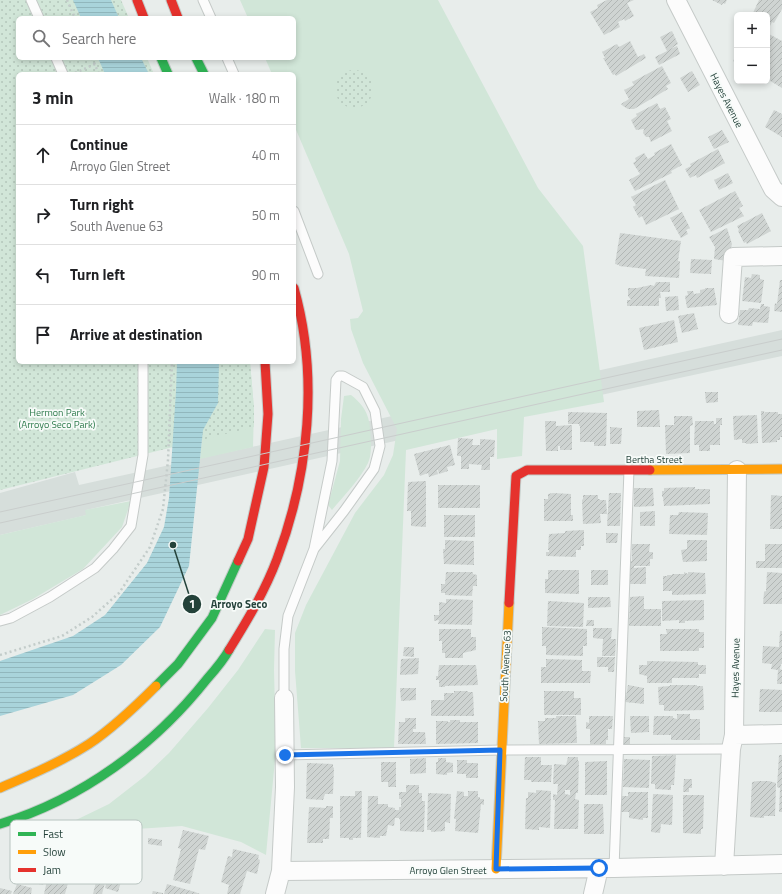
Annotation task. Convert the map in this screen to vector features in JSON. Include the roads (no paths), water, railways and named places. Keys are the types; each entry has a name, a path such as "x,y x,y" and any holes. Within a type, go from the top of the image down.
{"main road":[{"path":"137,0 143,16"},
{"path":"171,0 177,16"},
{"path":"162,60 167,72"},
{"path":"197,60 203,72"},
{"path":"15,820 48,807 90,784 132,756 168,724 201,688 228,654 252,615 272,575 285,538 296,503 304,464 308,423 308,378 304,330 296,296"},
{"path":"0,788 44,769 89,744 133,709 178,664 212,618 248,539 264,467 268,414 265,364"},
{"name":"Bertha Street","path":"527,470 782,469"},
{"name":"South Avenue 63","path":"496,869 500,750 516,476 527,470"},
{"path":"0,824 10,821"}],"street":[{"name":"Hayes Avenue","path":"676,0 773,190 782,197"},
{"path":"729,314 733,256 782,256"},
{"name":"Hayes Avenue","path":"724,866 733,742 737,470"},
{"path":"275,894 281,871 285,787 284,698"},
{"path":"733,742 782,734"},
{"name":"Arroyo Glen Street","path":"281,871 607,868 782,864"},
{"path":"593,894 607,868"}],"lane":[{"path":"31,0 37,16"},
{"path":"203,0 210,16"},
{"path":"57,60 62,72"},
{"path":"228,60 233,72"},
{"path":"296,216 318,274"},
{"path":"0,620 11,618 50,597 95,568 131,526 143,455 144,364"},
{"path":"284,698 284,649 288,616 314,549 332,461 336,380 339,376 343,376 363,387 376,411 380,446 374,469 314,549"},
{"path":"607,868 619,750 629,470"},
{"path":"285,755 500,750 619,750 733,742"}],"water":[{"path":"73,0 111,0 118,16 80,16"},
{"path":"99,60 142,60 148,72 104,72"},
{"path":"177,364 219,364 218,403 203,430 189,566 160,627 121,665 73,695 0,716 0,661 73,636 105,615 147,563 164,527 169,498"}],"tram line":[{"path":"0,512 782,339"},
{"path":"0,523 782,350"}],"place":[{"name":"Arroyo Seco","path":"173,545"}],"park label":[{"name":"Hermon Park (Arroyo Seco Park)","path":"57,418"}]}
